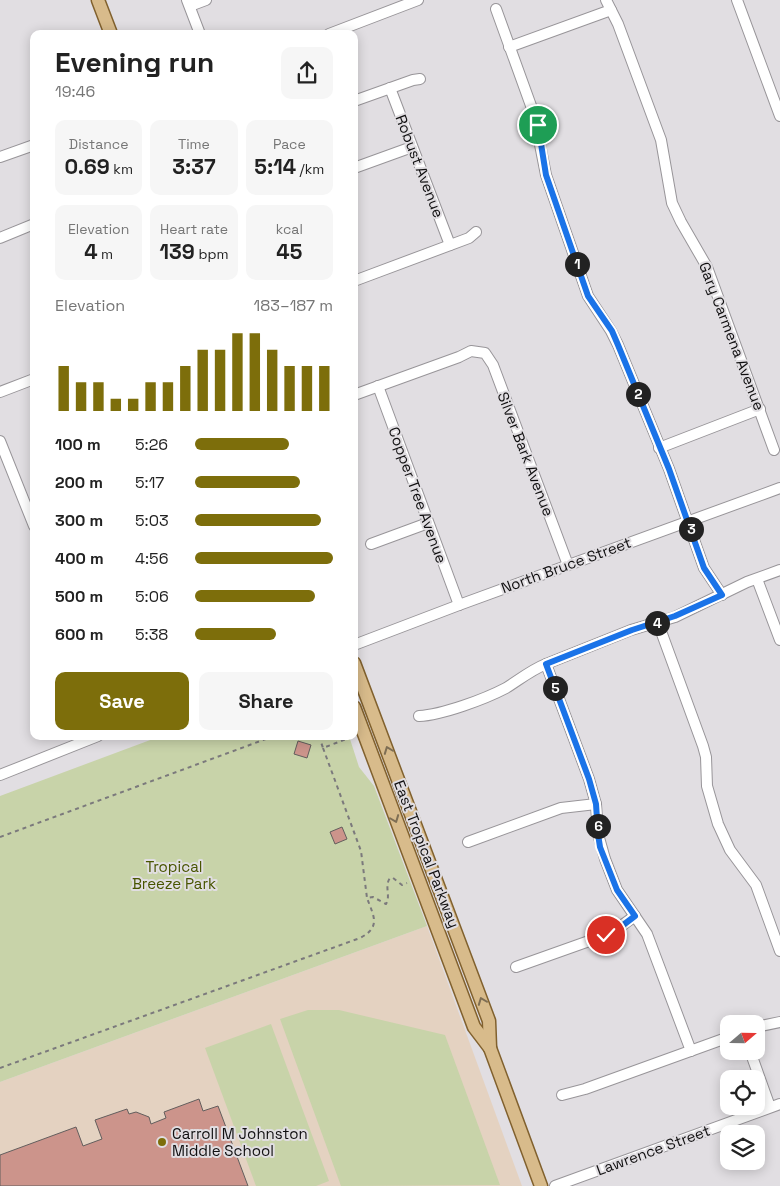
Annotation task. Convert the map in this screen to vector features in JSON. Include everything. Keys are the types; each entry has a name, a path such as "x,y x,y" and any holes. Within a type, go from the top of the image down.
{"main road":[{"path":"98,0 109,30"},
{"name":"East Tropical Parkway","path":"358,674 489,1021 490,1048"},
{"name":"East Tropical Parkway","path":"358,719 474,1027 490,1048 541,1186"}],"street":[{"path":"199,30 189,3 206,0"},
{"path":"339,30 418,0"},
{"name":"Gary Carmena Avenue","path":"606,0 618,24 661,140 674,208 707,267 774,450"},
{"path":"737,0 780,116"},
{"path":"496,9 538,125 546,175 588,296 612,331 688,521 704,568 722,595"},
{"path":"509,47 611,10"},
{"path":"358,100 420,79"},
{"name":"Robust Avenue","path":"390,88 450,245"},
{"path":"0,157 30,146"},
{"path":"358,167 412,147"},
{"path":"0,238 30,226"},
{"path":"358,280 469,238 476,232"},
{"name":"Silver Bark Avenue","path":"378,386 460,357 470,351 477,350 485,353 493,365 568,565"},
{"path":"0,392 30,381"},
{"path":"358,394 378,386"},
{"name":"Copper Tree Avenue","path":"378,386 458,605"},
{"path":"659,448 760,409"},
{"path":"0,441 30,516"},
{"name":"North Bruce Street","path":"358,643 458,605 780,488"},
{"path":"371,544 428,523"},
{"path":"419,716 448,711 504,689 536,668 632,630 695,609 780,570"},
{"path":"757,579 780,640"},
{"path":"658,622 703,746 706,757 707,786 718,824 730,850 756,885 780,951"},
{"path":"546,664 589,779 596,804 600,847 617,890 647,934 691,1051"},
{"path":"0,775 88,740"},
{"path":"468,842 561,808 596,804"},
{"path":"516,967 614,932 635,916"},
{"path":"765,1025 780,1022"},
{"path":"562,1095 585,1089 720,1040"},
{"path":"753,1060 770,1107"},
{"name":"Lawrence Street","path":"555,1186 780,1104"}],"path":[{"path":"358,735 363,733"},
{"path":"0,837 263,740"},
{"path":"0,1068 360,938 371,932 374,925 374,917 367,898 361,851 320,740"},
{"path":"323,748 344,740"},
{"path":"367,898 373,897 386,904 388,900 387,882 390,878 393,878 402,885 407,884"}],"shaded area":[{"path":"427,926 522,1186 0,1186 0,1082"}],"green space":[{"name":"Tropical Breeze Park","path":"150,740 350,740 359,767 374,786 427,926 0,1082 0,796"},
{"path":"308,1010 339,1010 445,1035 500,1185 341,1186 280,1019"},
{"path":"271,1024 329,1181 316,1186 256,1186 205,1048"}],"building":[{"path":"298,741 311,745 307,758 294,754"},
{"path":"342,827 347,839 335,844 330,832"},
{"name":"Carroll M Johnston Middle School","path":"199,1099 203,1111 218,1106 248,1186 0,1186 0,1155 76,1127 83,1146 102,1139 95,1120 127,1109 129,1114 136,1112 149,1117 151,1124 166,1118 164,1112"}],"place":[{"name":"Carroll M Johnston Middle School","path":"162,1142"}],"route":[{"path":"538,125 546,175 588,296 612,331 669,469 704,568 722,595 695,609 632,630 546,664 589,779 596,804 600,847 617,890 635,916 614,932 606,935"}]}
